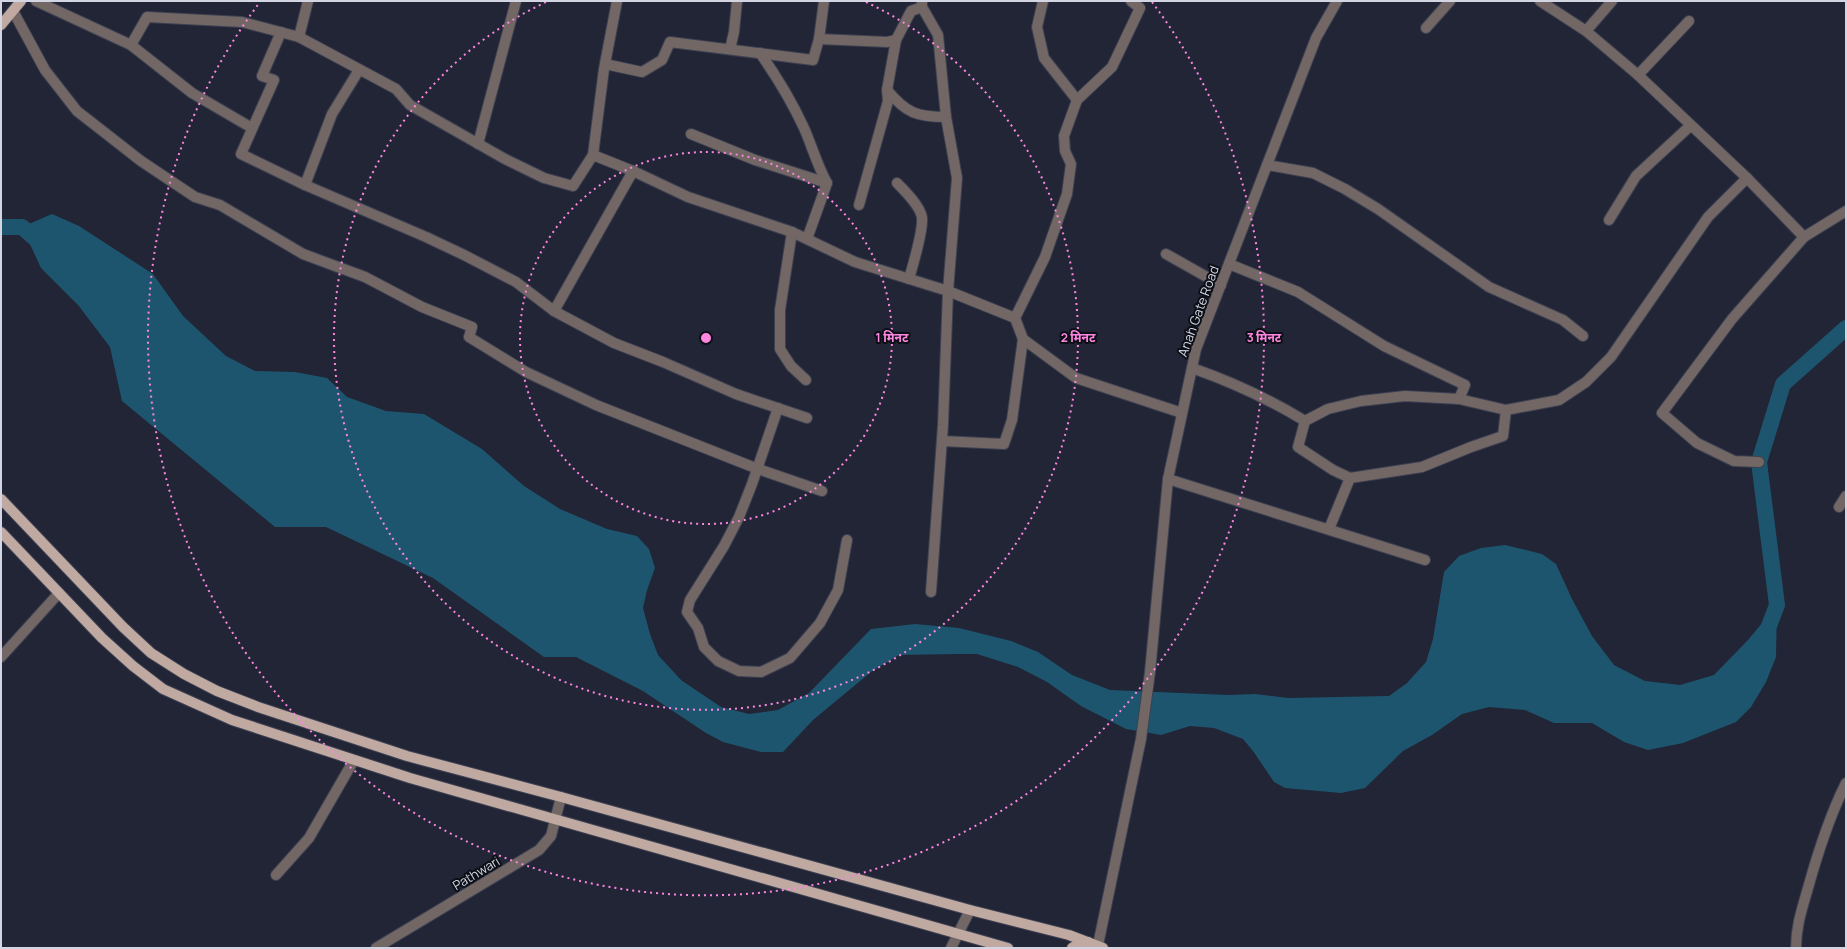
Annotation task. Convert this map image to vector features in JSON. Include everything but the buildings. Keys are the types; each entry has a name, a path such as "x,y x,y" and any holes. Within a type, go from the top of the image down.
{"main road":[{"path":"1,25 21,1"},
{"path":"1,499 123,627 151,652 184,674 217,691 258,707 407,756 561,796 970,910 1069,935 1097,945"},
{"path":"1,532 102,638 133,666 164,689 232,720 410,778 556,818 958,935 1008,948"},
{"path":"1072,948 1081,942 1097,945"}],"street":[{"path":"36,1 131,45 192,93 252,128"},
{"path":"299,37 308,1"},
{"path":"478,144 516,1"},
{"path":"131,45 147,17 242,22 299,37 359,70 396,88 410,105 478,144 544,178 574,186 593,155 605,64 617,1"},
{"path":"730,49 734,32 737,1"},
{"path":"605,64 642,72 662,60 670,42 812,60 819,39 824,1"},
{"path":"1043,1 1037,27 1044,58 1077,100"},
{"path":"942,442 1004,444 1012,420 1023,339 1016,318 1046,257 1068,194 1071,164 1065,151 1064,136 1077,100 1112,67 1140,8 1131,1"},
{"name":"Anah Gate Road","path":"1097,945 1141,739 1150,672 1168,479 1196,349 1316,38 1337,1"},
{"path":"1426,28 1450,1"},
{"path":"1540,1 1586,31 1638,75 1690,126 1747,178 1804,237"},
{"path":"1586,31 1612,1"},
{"path":"859,205 888,101 887,90 896,40 911,12 922,4 938,35 946,118 957,178 948,291 942,442 930,592"},
{"path":"13,11 45,70 77,111 141,161 195,197 220,205 303,254 365,277 422,307 472,326 469,337 526,372 596,405 758,468 822,491"},
{"path":"1638,75 1689,21"},
{"path":"281,32 262,76 274,80 241,154 305,185 464,255 516,282 554,311 614,343 663,362 736,394 807,418"},
{"path":"819,39 887,42 896,40"},
{"path":"760,53 777,76 804,129 817,165 827,183 807,239"},
{"path":"305,185 332,114 359,70"},
{"path":"887,90 895,100 912,113 946,118"},
{"path":"1609,220 1636,176 1690,126"},
{"path":"691,134 755,160 827,183"},
{"path":"593,155 633,171 688,197 792,232 855,262 948,291 1016,318"},
{"path":"1267,165 1313,173 1345,189 1378,209 1489,287 1563,320 1583,336"},
{"path":"554,311 633,171"},
{"path":"1506,410 1503,436 1422,466 1350,478 1333,470 1298,447 1305,421 1328,409 1361,401 1405,396 1459,399 1506,410 1559,400 1586,382 1611,357 1708,217 1747,178"},
{"path":"897,183 912,198 922,217 909,279"},
{"path":"1759,462 1734,461 1697,443 1662,413 1732,319 1804,237 1846,211"},
{"path":"792,232 780,310 780,348 791,366 806,380"},
{"path":"1166,254 1221,285"},
{"path":"1229,264 1298,292 1384,346 1465,385 1459,399"},
{"path":"1023,339 1076,378 1182,413"},
{"path":"1192,368 1220,378 1273,402 1305,421"},
{"path":"778,408 758,468 739,517 724,546 690,600 687,612 698,628 704,647 718,661 738,671 761,672 790,658 820,623 838,590 848,540"},
{"path":"1329,529 1350,478"},
{"path":"1168,479 1425,560"},
{"path":"1839,507 1846,496"},
{"path":"1,657 59,593"},
{"path":"276,875 309,838 354,760"},
{"path":"1796,948 1796,930 1818,852 1835,805 1846,783"},
{"name":"Pathwari","path":"376,948 539,850 551,836 561,796"},
{"path":"951,948 970,910"}],"water":[{"path":"52,214 79,226 153,274 183,316 226,356 255,371 295,372 327,378 347,397 386,411 424,414 482,449 524,486 560,509 607,529 637,536 649,549 655,568 647,590 643,608 650,634 658,655 681,680 721,707 749,714 778,710 809,693 871,629 915,624 959,628 1011,641 1038,652 1072,675 1110,690 1228,695 1255,694 1288,698 1389,696 1407,683 1426,662 1433,639 1444,572 1459,556 1481,548 1505,545 1542,554 1556,564 1572,599 1592,636 1614,665 1645,681 1680,685 1714,675 1748,640 1777,605 1776,657 1766,682 1751,707 1736,722 1683,743 1648,750 1624,742 1592,723 1554,723 1525,710 1489,707 1462,714 1432,735 1403,751 1365,788 1341,793 1285,788 1274,782 1243,739 1214,728 1190,726 1161,735 1126,729 1081,706 1047,682 1018,667 977,654 899,655 871,672 813,720 783,752 761,752 723,742 706,733 643,691 576,657 544,657 433,578 326,527 275,527 122,401 110,347 78,305 41,268 22,227"}],"waterway":[{"path":"1,227 22,227 38,241"},
{"path":"1769,626 1777,605 1759,462 1783,384 1846,328"}]}
